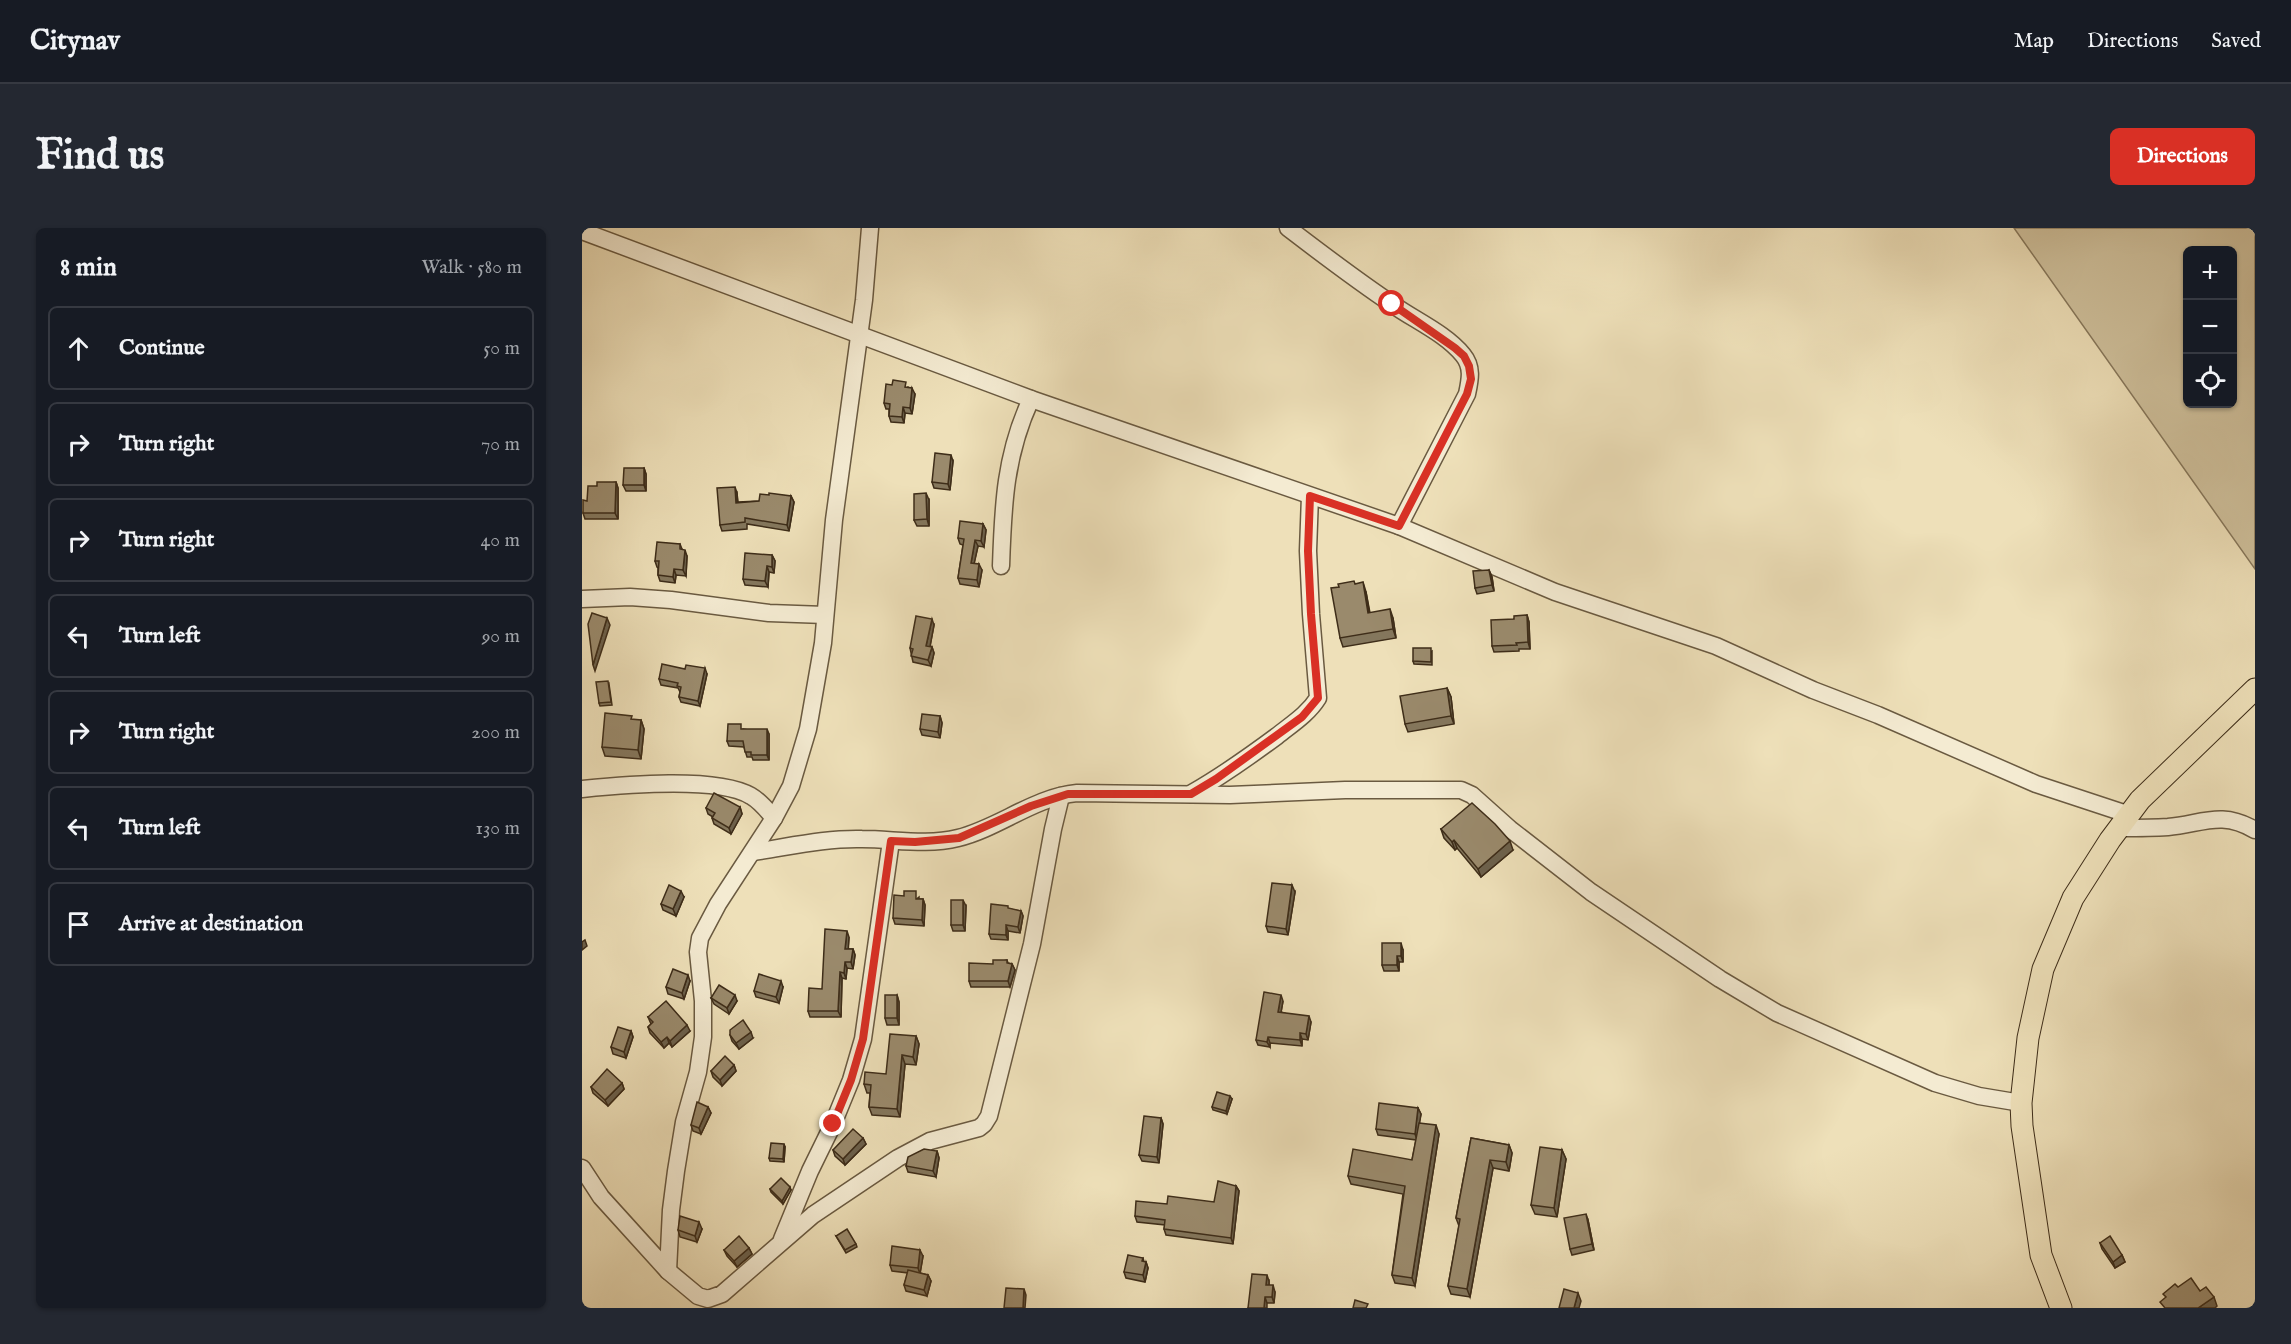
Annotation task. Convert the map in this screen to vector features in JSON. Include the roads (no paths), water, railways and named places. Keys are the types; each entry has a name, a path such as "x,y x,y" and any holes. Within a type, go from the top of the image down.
{"main road":[{"path":"2061,1308 2041,1255 2022,1126 2021,1103 2028,1038 2043,969 2073,898 2110,840 2140,800 2255,689"}],"street":[{"path":"668,1272 671,1210 676,1171 684,1122 698,1072 703,1037 703,1001 698,952 700,938 718,904 753,852 791,786 808,729 825,615 834,520 859,335 870,228"},
{"path":"1288,228 1339,268 1443,338 1464,356 1469,366 1471,379 1467,394 1399,526"},
{"path":"582,231 1031,399 1399,526 1555,592 1716,646 1813,690 2125,821 2170,827 2200,820 2221,819 2255,830"},
{"path":"1001,566 1003,502 1007,469 1015,437 1031,399"},
{"path":"1191,794 1216,779 1302,717 1318,698 1308,551 1310,496"},
{"path":"582,599 630,597 769,613 825,615"},
{"path":"582,789 639,784 698,784 753,796 774,818"},
{"path":"753,852 861,838 915,842 959,838 1031,806 1077,793 1230,795 1345,790 1461,790 1472,795 1510,829 1591,892 1720,980 1777,1013 1935,1083 1979,1096 2021,1103"},
{"path":"582,1168 601,1197 668,1272 698,1296 708,1299 722,1294 813,1215 898,1158 930,1141 978,1128 984,1124 989,1116 1032,944 1061,796"},
{"path":"780,1243 851,1080 863,1039 891,841"}]}
